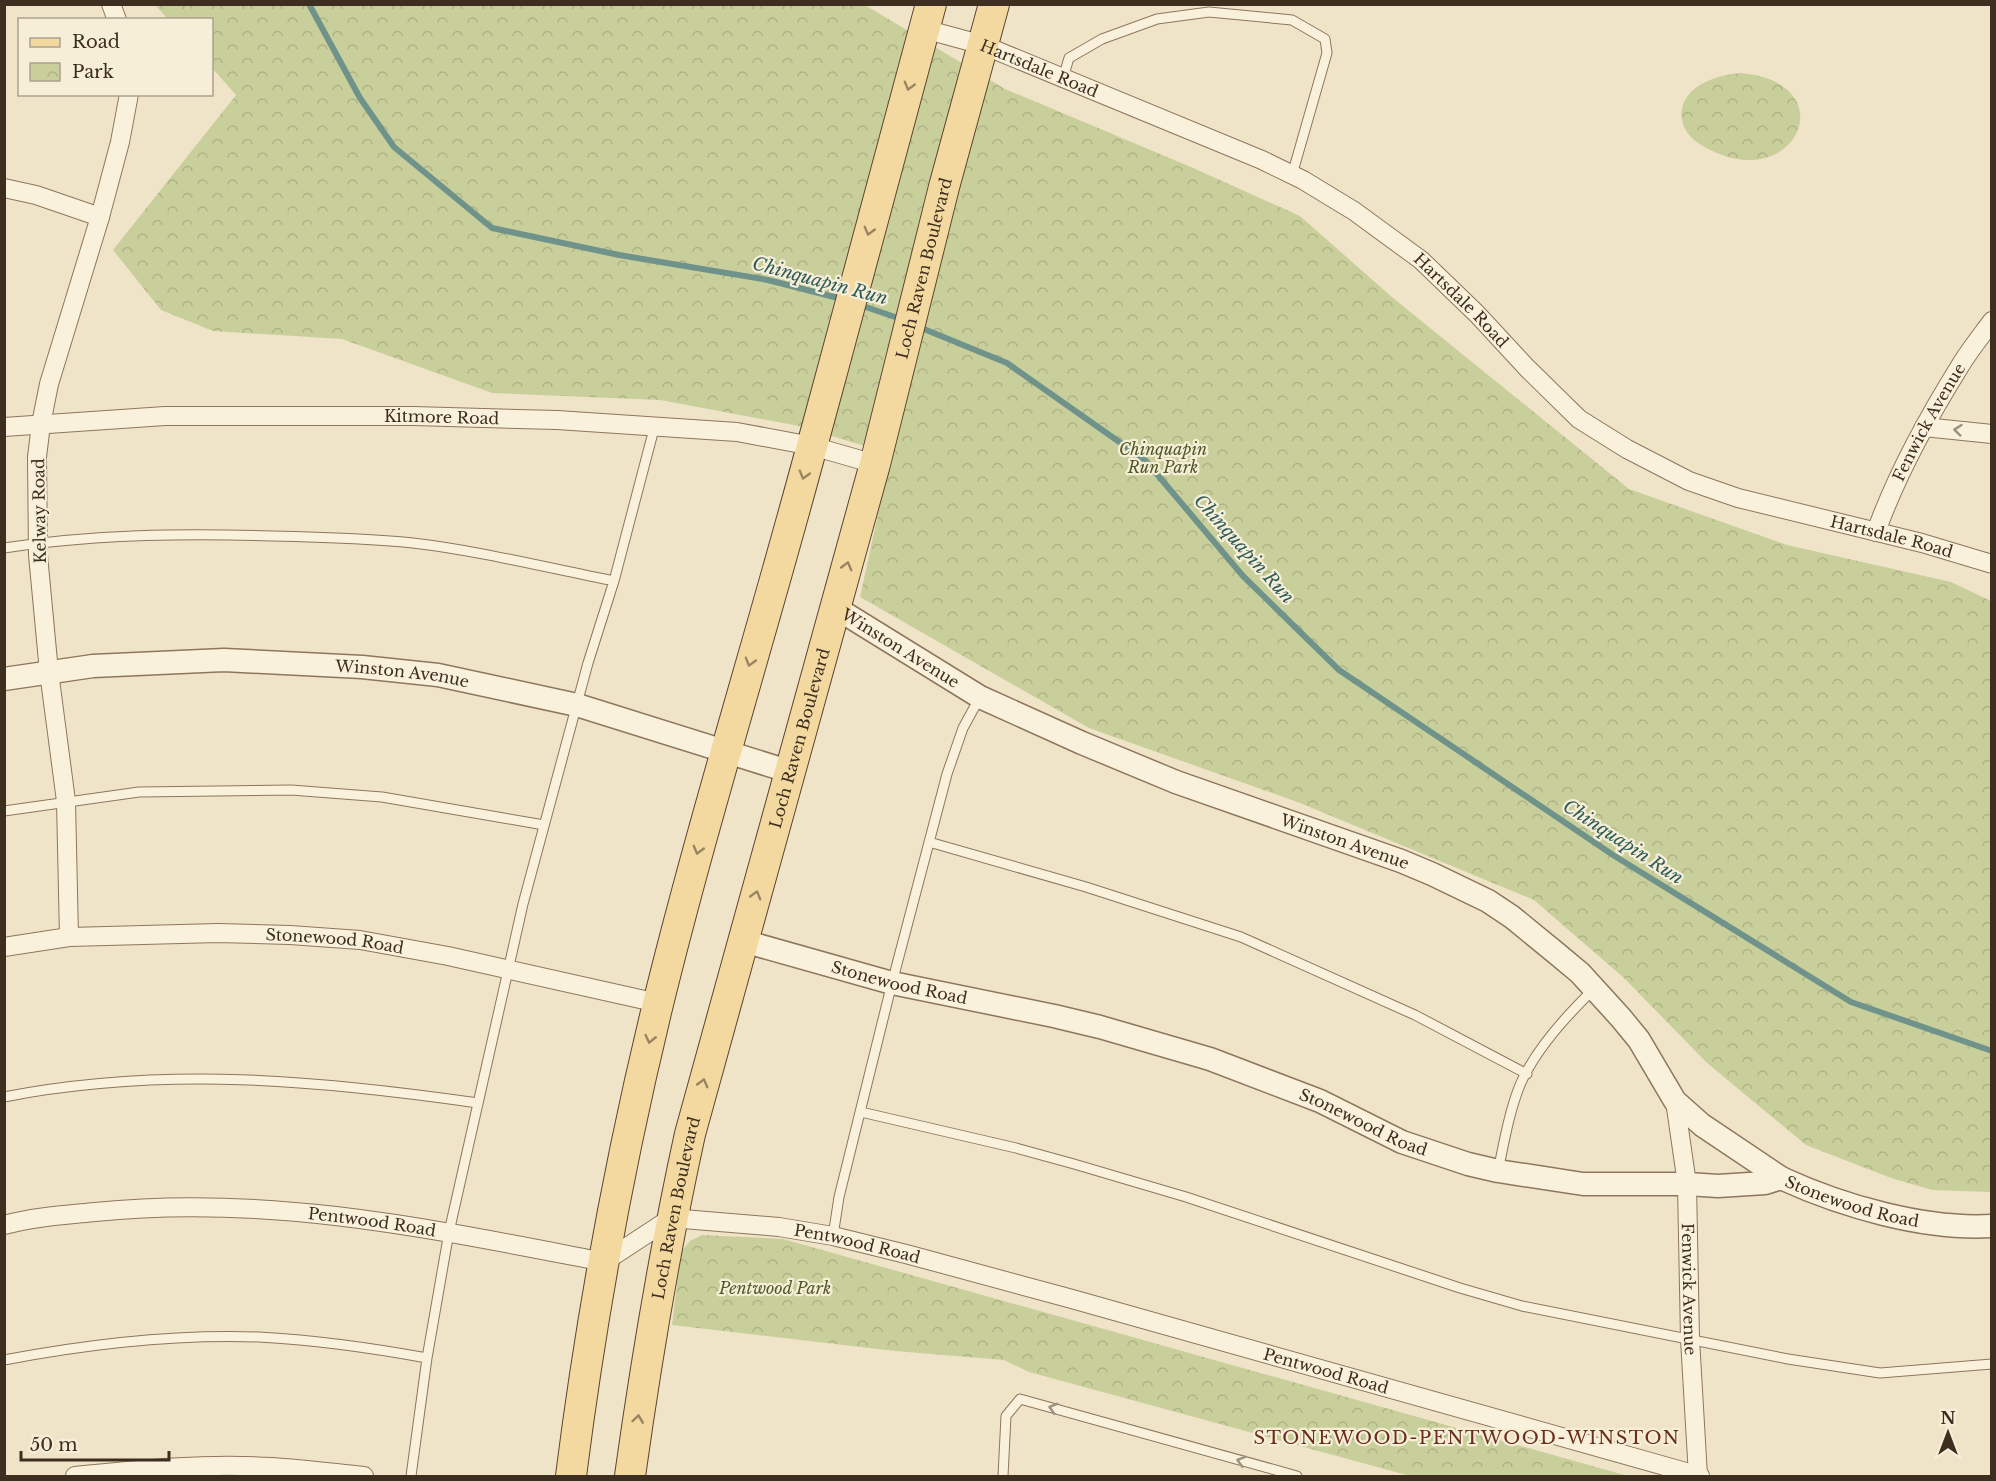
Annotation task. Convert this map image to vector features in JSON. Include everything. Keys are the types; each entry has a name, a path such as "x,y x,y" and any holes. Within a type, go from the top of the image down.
{"main road":[{"name":"Loch Raven Boulevard","path":"630,1476 647,1352 671,1218 690,1134 875,464 944,187 994,4"},
{"path":"571,1476 589,1344 604,1262 629,1130 658,1003 725,751 812,446 928,17"}],"street":[{"name":"Hartsdale Road","path":"928,17 983,45 1262,160 1354,211 1420,260 1477,314 1579,419 1627,449 1689,481 1738,498 1922,543 1992,564"},
{"name":"Kelway Road","path":"69,937 66,801 49,672 38,543 37,475 41,424 49,384 100,217 120,142 129,96"},
{"path":"4,188 36,195 100,217"},
{"name":"Fenwick Avenue","path":"1876,532 1903,466 1924,427 1961,364 1992,321"},
{"name":"Kitmore Road","path":"4,427 165,417 413,416 557,420 737,432 812,446 875,464"},
{"path":"1924,427 1992,434"},
{"name":"Winston Avenue","path":"836,608 980,697 1176,782 1411,865 1460,887 1512,917 1556,952 1594,989 1639,1040 1675,1101 1702,1125 1781,1178"},
{"name":"Winston Avenue","path":"4,679 93,666 224,660 362,667 438,675 577,705 791,772"},
{"name":"Stonewood Road","path":"4,947 69,937 218,933 360,940 448,956 658,1003"},
{"name":"Stonewood Road","path":"743,941 892,983 1101,1027 1210,1059 1320,1101 1402,1142 1468,1164 1498,1171 1583,1184 1747,1185 1781,1178 1814,1193 1900,1218 1971,1227 1992,1226"},
{"name":"Fenwick Avenue","path":"1675,1101 1687,1184 1690,1339 1699,1476"},
{"name":"Pentwood Road","path":"4,1225 53,1216 116,1210 198,1206 253,1207 318,1213 449,1232 604,1262"},
{"path":"604,1262 671,1218"},
{"name":"Pentwood Road","path":"671,1218 779,1227 833,1236 906,1254 1699,1476"},
{"path":"75,1476 140,1469 226,1466 272,1467 364,1476"}],"lane":[{"path":"1063,78 1069,58 1102,39 1157,19 1209,12 1292,20 1325,39 1327,53 1292,175"},
{"path":"411,1476 427,1358 449,1232 522,904 656,425"},
{"path":"4,548 38,543 153,535 334,538 425,545 614,581"},
{"path":"833,1236 839,1197 929,842 963,728 980,697"},
{"path":"4,811 139,792 291,790 382,797 544,825"},
{"path":"929,842 1086,887 1241,937 1415,1015 1527,1074"},
{"path":"1498,1171 1509,1119 1521,1084 1541,1051 1594,989"},
{"path":"4,1097 85,1085 199,1078 265,1079 363,1088 478,1103"},
{"path":"861,1112 1074,1164 1186,1197 1460,1288 1522,1306 1788,1359 1880,1373 1992,1364"},
{"path":"4,1360 54,1350 112,1344 185,1338 248,1337 321,1342 427,1358"},
{"path":"1002,1476 1006,1416 1020,1399 1297,1476"}],"green space":[{"name":"Chinquapin Run Park","path":"154,4 865,5 1005,89 1191,167 1300,216 1393,298 1629,489 1787,545 1951,582 1991,601 1991,1192 1932,1190 1891,1178 1806,1145 1707,1063 1624,978 1534,900 1300,803 1089,728 860,597 891,454 799,426 660,400 492,393 342,339 213,331 161,310 113,250 236,95 213,69 213,18 167,18"},
{"path":"1740,73 1773,81 1793,96 1800,114 1796,133 1783,149 1762,159 1735,159 1703,146 1689,135 1682,121 1681,115 1685,100 1697,87 1722,76"},
{"name":"Pentwood Park","path":"702,1235 783,1239 1628,1476 1410,1476 1029,1372 1004,1360 895,1351 672,1325 681,1252 690,1241"}],"waterway":[{"name":"Chinquapin Run","path":"309,4 360,98 394,147 492,228 619,255 768,280 842,299"},
{"name":"Chinquapin Run","path":"857,304 901,319"},
{"name":"Chinquapin Run","path":"919,327 1007,363 1145,460 1243,576 1339,670 1613,855 1851,1002 1992,1051"}],"district":[{"name":"STONEWOOD-PENTWOOD-WINSTON","path":"1467,1438"}]}
